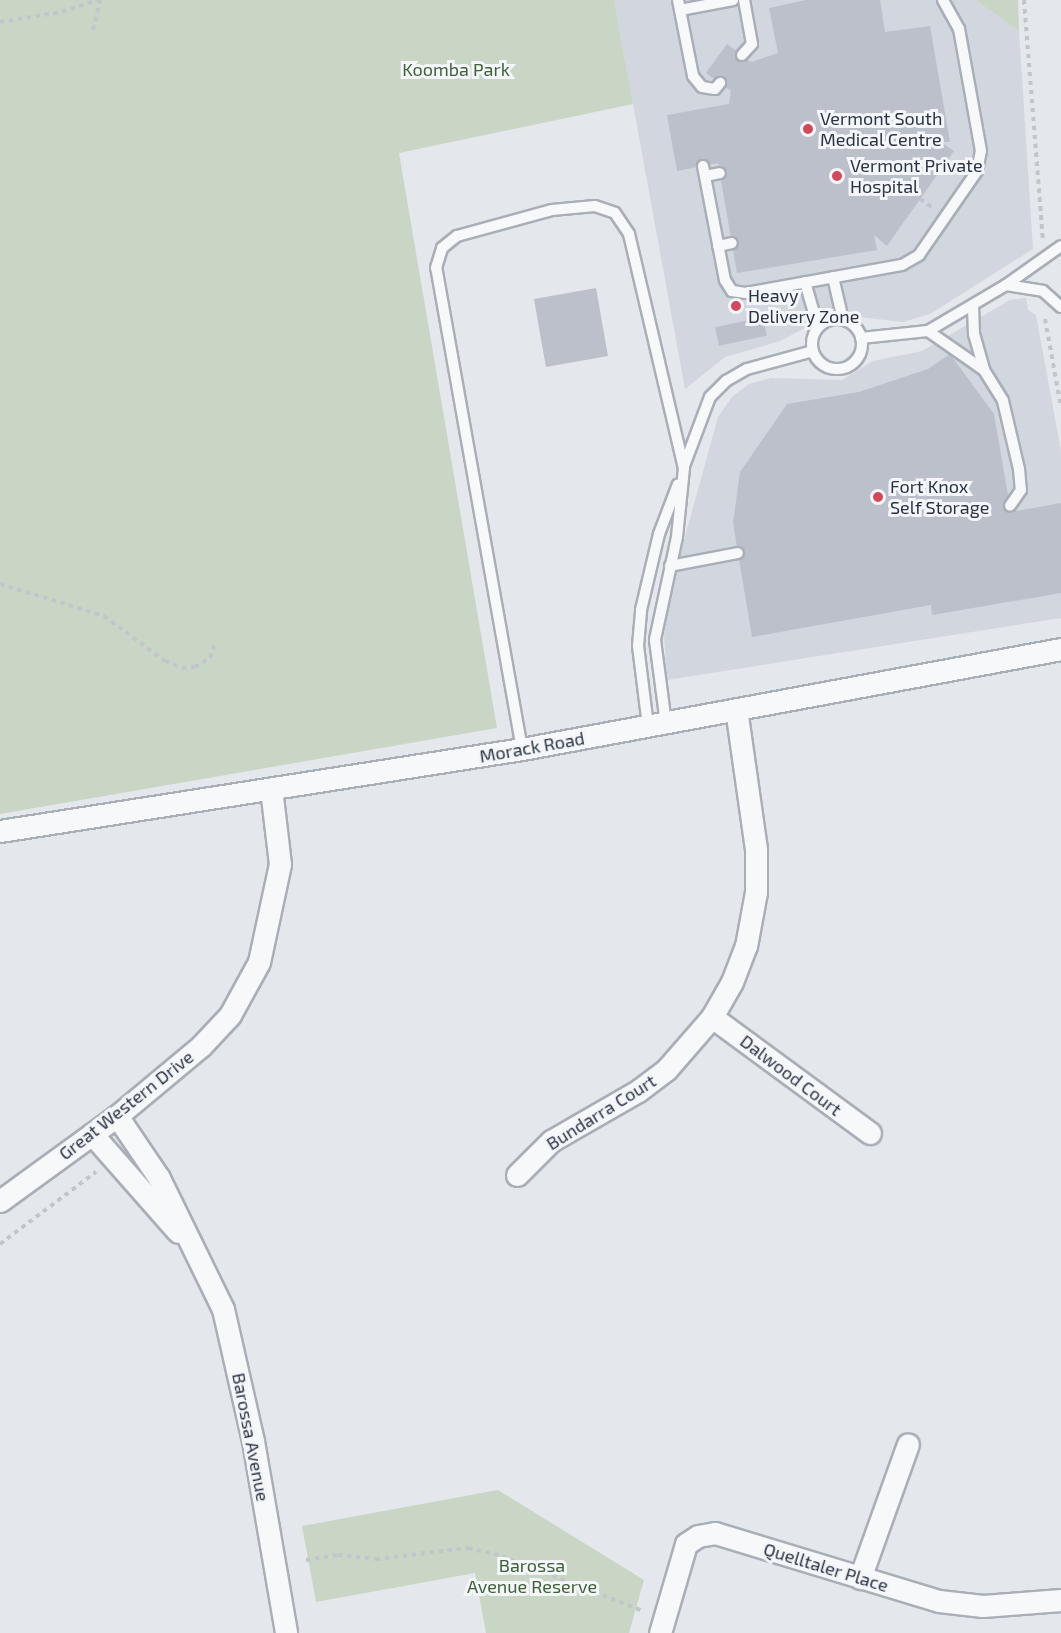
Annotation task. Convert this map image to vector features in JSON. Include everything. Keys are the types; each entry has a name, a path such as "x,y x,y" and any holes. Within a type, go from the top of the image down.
{"street":[{"name":"Morack Road","path":"0,831 522,749 1061,649"},
{"name":"Bundarra Court","path":"518,1175 551,1141 638,1091 666,1070 712,1017 732,982 746,946 756,892 756,849 736,710"},
{"name":"Great Western Drive","path":"0,1200 117,1116 201,1046 230,1014 259,962 280,864 271,789"},
{"name":"Dalwood Court","path":"712,1017 870,1133"},
{"name":"Barossa Avenue","path":"117,1116 159,1178 223,1309 234,1344 286,1633"},
{"name":"Barossa Avenue","path":"92,1134 140,1193 194,1248"},
{"path":"860,1578 908,1444"},
{"name":"Quelltaler Place","path":"660,1633 686,1544 698,1536 716,1533 939,1601 983,1606 1061,1600"}],"lane":[{"path":"720,83 715,89 702,87 693,76 679,5 733,0"},
{"path":"742,55 752,44 744,0"},
{"path":"720,173 704,171 725,280 732,291 746,293 902,265 919,255 977,171 981,151 959,28 943,0"},
{"path":"522,749 442,312 436,268 442,248 457,236 552,210 595,206 615,213 629,234 684,468 670,566 655,640 657,724"},
{"path":"718,246 732,243"},
{"path":"861,338 928,331 1006,285 1045,254 1061,246"},
{"path":"832,277 843,320"},
{"path":"805,282 818,327 813,351"},
{"path":"1006,285 1043,291 1061,307"},
{"path":"973,306 974,334 984,370 1003,401 1012,430 1021,490 1010,506"},
{"path":"813,351 825,366 847,367 859,355 861,338 851,323 835,319 818,327"},
{"path":"928,331 984,370"},
{"path":"657,724 638,646 641,610 659,534 710,397 726,381 747,369 813,351"},
{"path":"670,566 738,553"}],"path":[{"path":"0,22 62,12 98,0 93,30"},
{"path":"1024,0 1045,254"},
{"path":"1043,291 1040,307 1045,318 1061,407"},
{"path":"0,584 88,608 182,668 195,667 210,658 213,646"},
{"path":"0,1244 97,1172"},
{"path":"306,1560 338,1555 376,1558 468,1548 502,1556 644,1611"}],"shaded area":[{"name":"Vermont Private Hospital","path":"614,0 975,0 1019,31 1033,249 930,314 903,322 832,314 780,341 725,357 685,389"},
{"name":"Fort Knox Self Storage","path":"1026,298 1028,310 1036,315 1061,451 1061,618 667,680 664,635 670,591 718,417 732,397 749,384 771,378 842,380 873,361 922,351 1010,300"}],"green space":[{"name":"Koomba Park","path":"0,0 614,0 633,104 399,153 497,728 0,814"},
{"path":"975,0 1018,0 1019,31"},
{"name":"Barossa Avenue Reserve","path":"498,1490 644,1580 629,1633 486,1633 475,1573 316,1602 302,1526"}],"building":[{"name":"Vermont South Medical Centre","path":"806,0 880,0 885,32 930,26 950,142 941,142 954,151 887,246 874,235 877,250 737,273 718,163 677,171 667,115 729,104 731,91 706,73 727,44 751,62 778,53 769,8"},
{"path":"596,288 608,356 546,367 534,299"},
{"path":"763,317 767,336 719,346 715,327"},
{"path":"950,354 994,414 1011,512 1061,503 1061,593 932,615 931,605 752,637 733,523 740,472 787,404 859,392 928,369"}],"place":[{"name":"Vermont South Medical Centre","path":"808,129"},
{"name":"Vermont Private Hospital","path":"837,176"},
{"name":"Heavy Delivery Zone","path":"736,306"},
{"name":"Fort Knox Self Storage","path":"878,497"}]}
